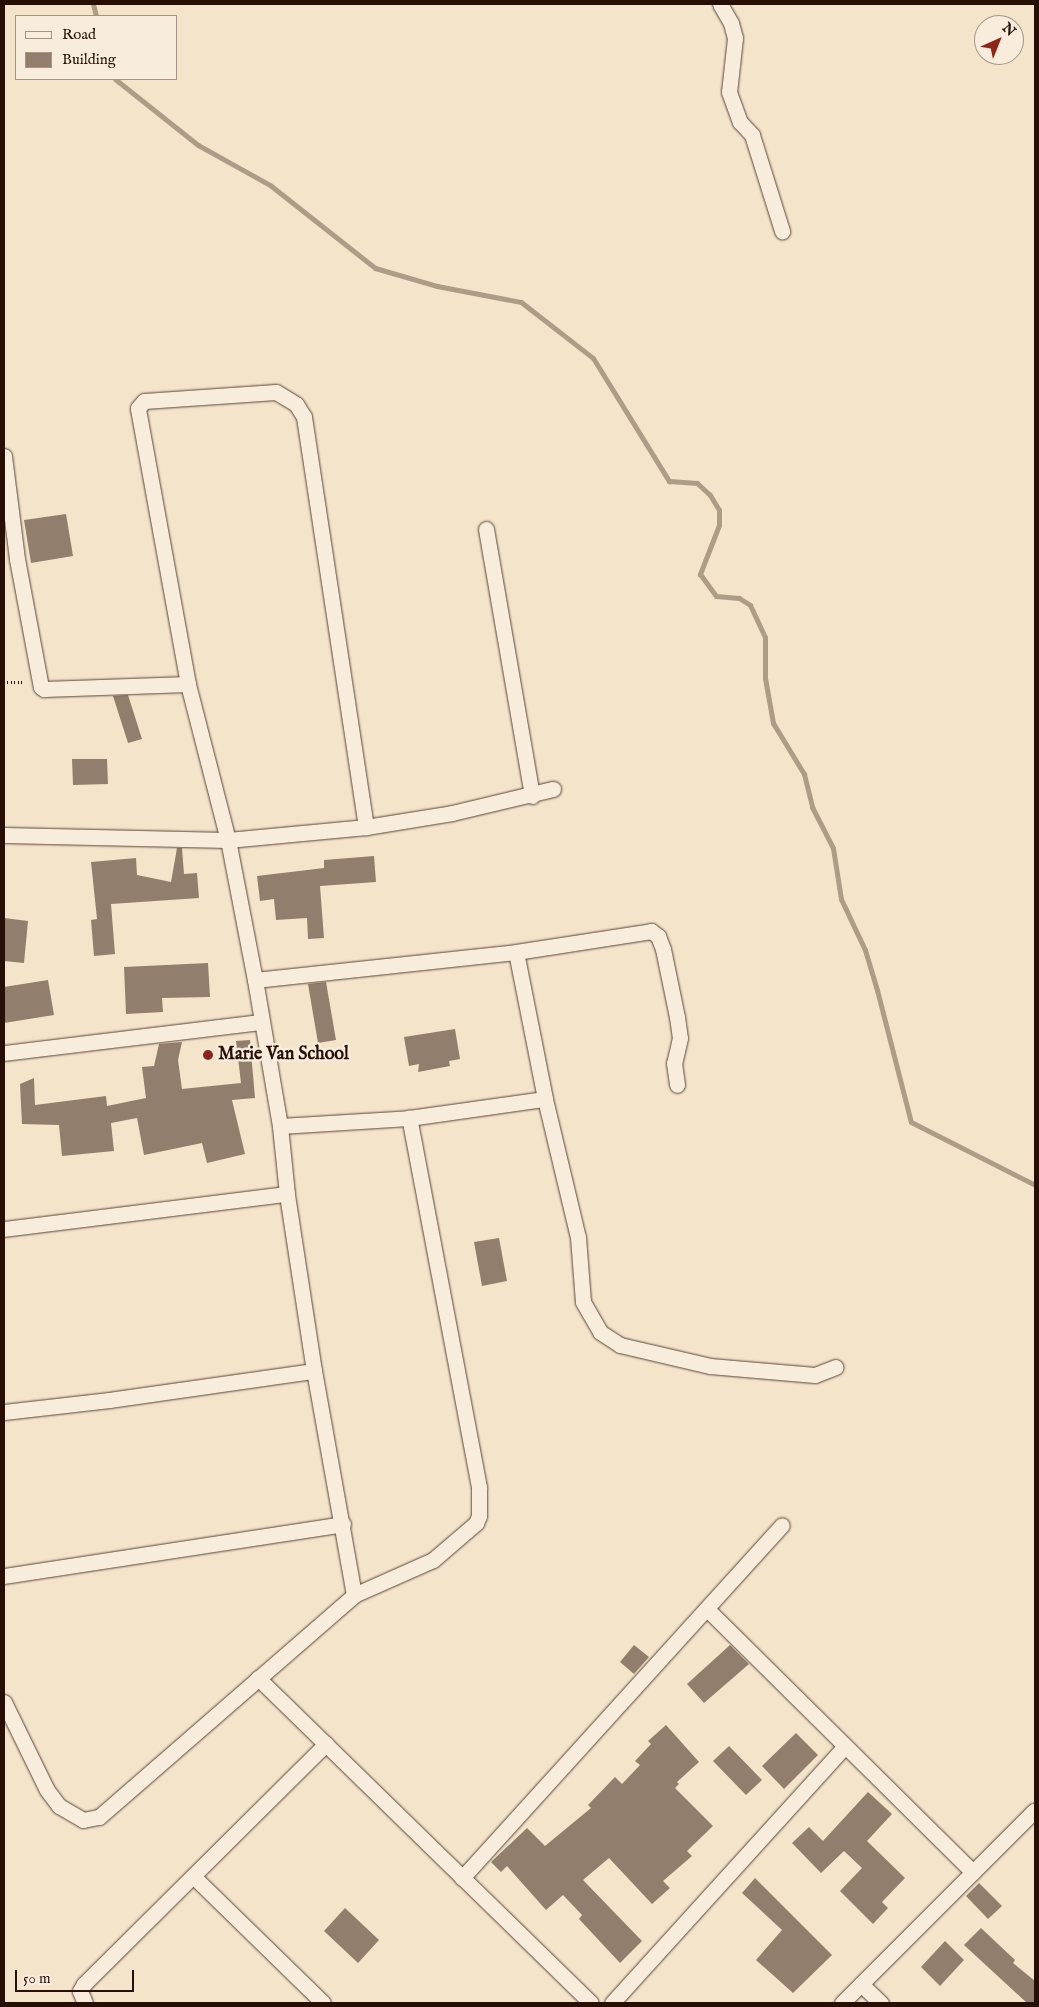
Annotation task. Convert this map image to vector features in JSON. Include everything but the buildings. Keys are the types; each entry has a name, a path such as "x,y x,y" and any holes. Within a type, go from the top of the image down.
{"street":[{"path":"720,4 732,23 735,38 729,92 740,122 752,135 782,231"},
{"path":"354,1594 343,1524 314,1371 286,1194 280,1126 255,980 228,840 188,684 138,408 144,401 276,392 296,404 304,418 366,827"},
{"path":"4,456 39,683 44,689 188,684"},
{"path":"486,529 532,796"},
{"path":"4,835 228,840 366,827 452,813 532,796 553,789"},
{"path":"255,980 516,952 632,932 650,931 658,936 680,1038 674,1063 678,1085"},
{"path":"516,952 545,1099 578,1237 583,1302 600,1332 620,1345 710,1366 815,1376 836,1367"},
{"path":"4,1053 261,1022"},
{"path":"280,1126 410,1118 545,1099"},
{"path":"4,1702 47,1790 59,1806 82,1820 99,1817 354,1594 433,1560 470,1529 479,1516 479,1488 410,1118"},
{"path":"4,1229 286,1194"},
{"path":"4,1412 109,1400 314,1371"},
{"path":"4,1576 343,1524"},
{"path":"462,1878 782,1525"},
{"path":"706,1608 973,1872"},
{"path":"258,1678 591,2003"},
{"path":"86,2003 80,1991 84,1984 326,1744"},
{"path":"612,2003 845,1746"},
{"path":"842,2003 1034,1811"},
{"path":"194,1877 323,2003"},
{"path":"861,1984 881,2003"}],"path":[{"path":"4,682 39,683"}],"waterway":[{"path":"93,4 96,15"},
{"path":"116,80 198,145 270,185 375,268 437,286 521,302 593,358 669,481 697,483 710,495 719,510 719,525 700,574 716,596 739,598 750,605 765,637 765,678 773,723 804,774 812,807 833,848 841,899 865,950 911,1122 1035,1185"}],"place":[{"name":"Marie Van School","path":"208,1055"}]}
